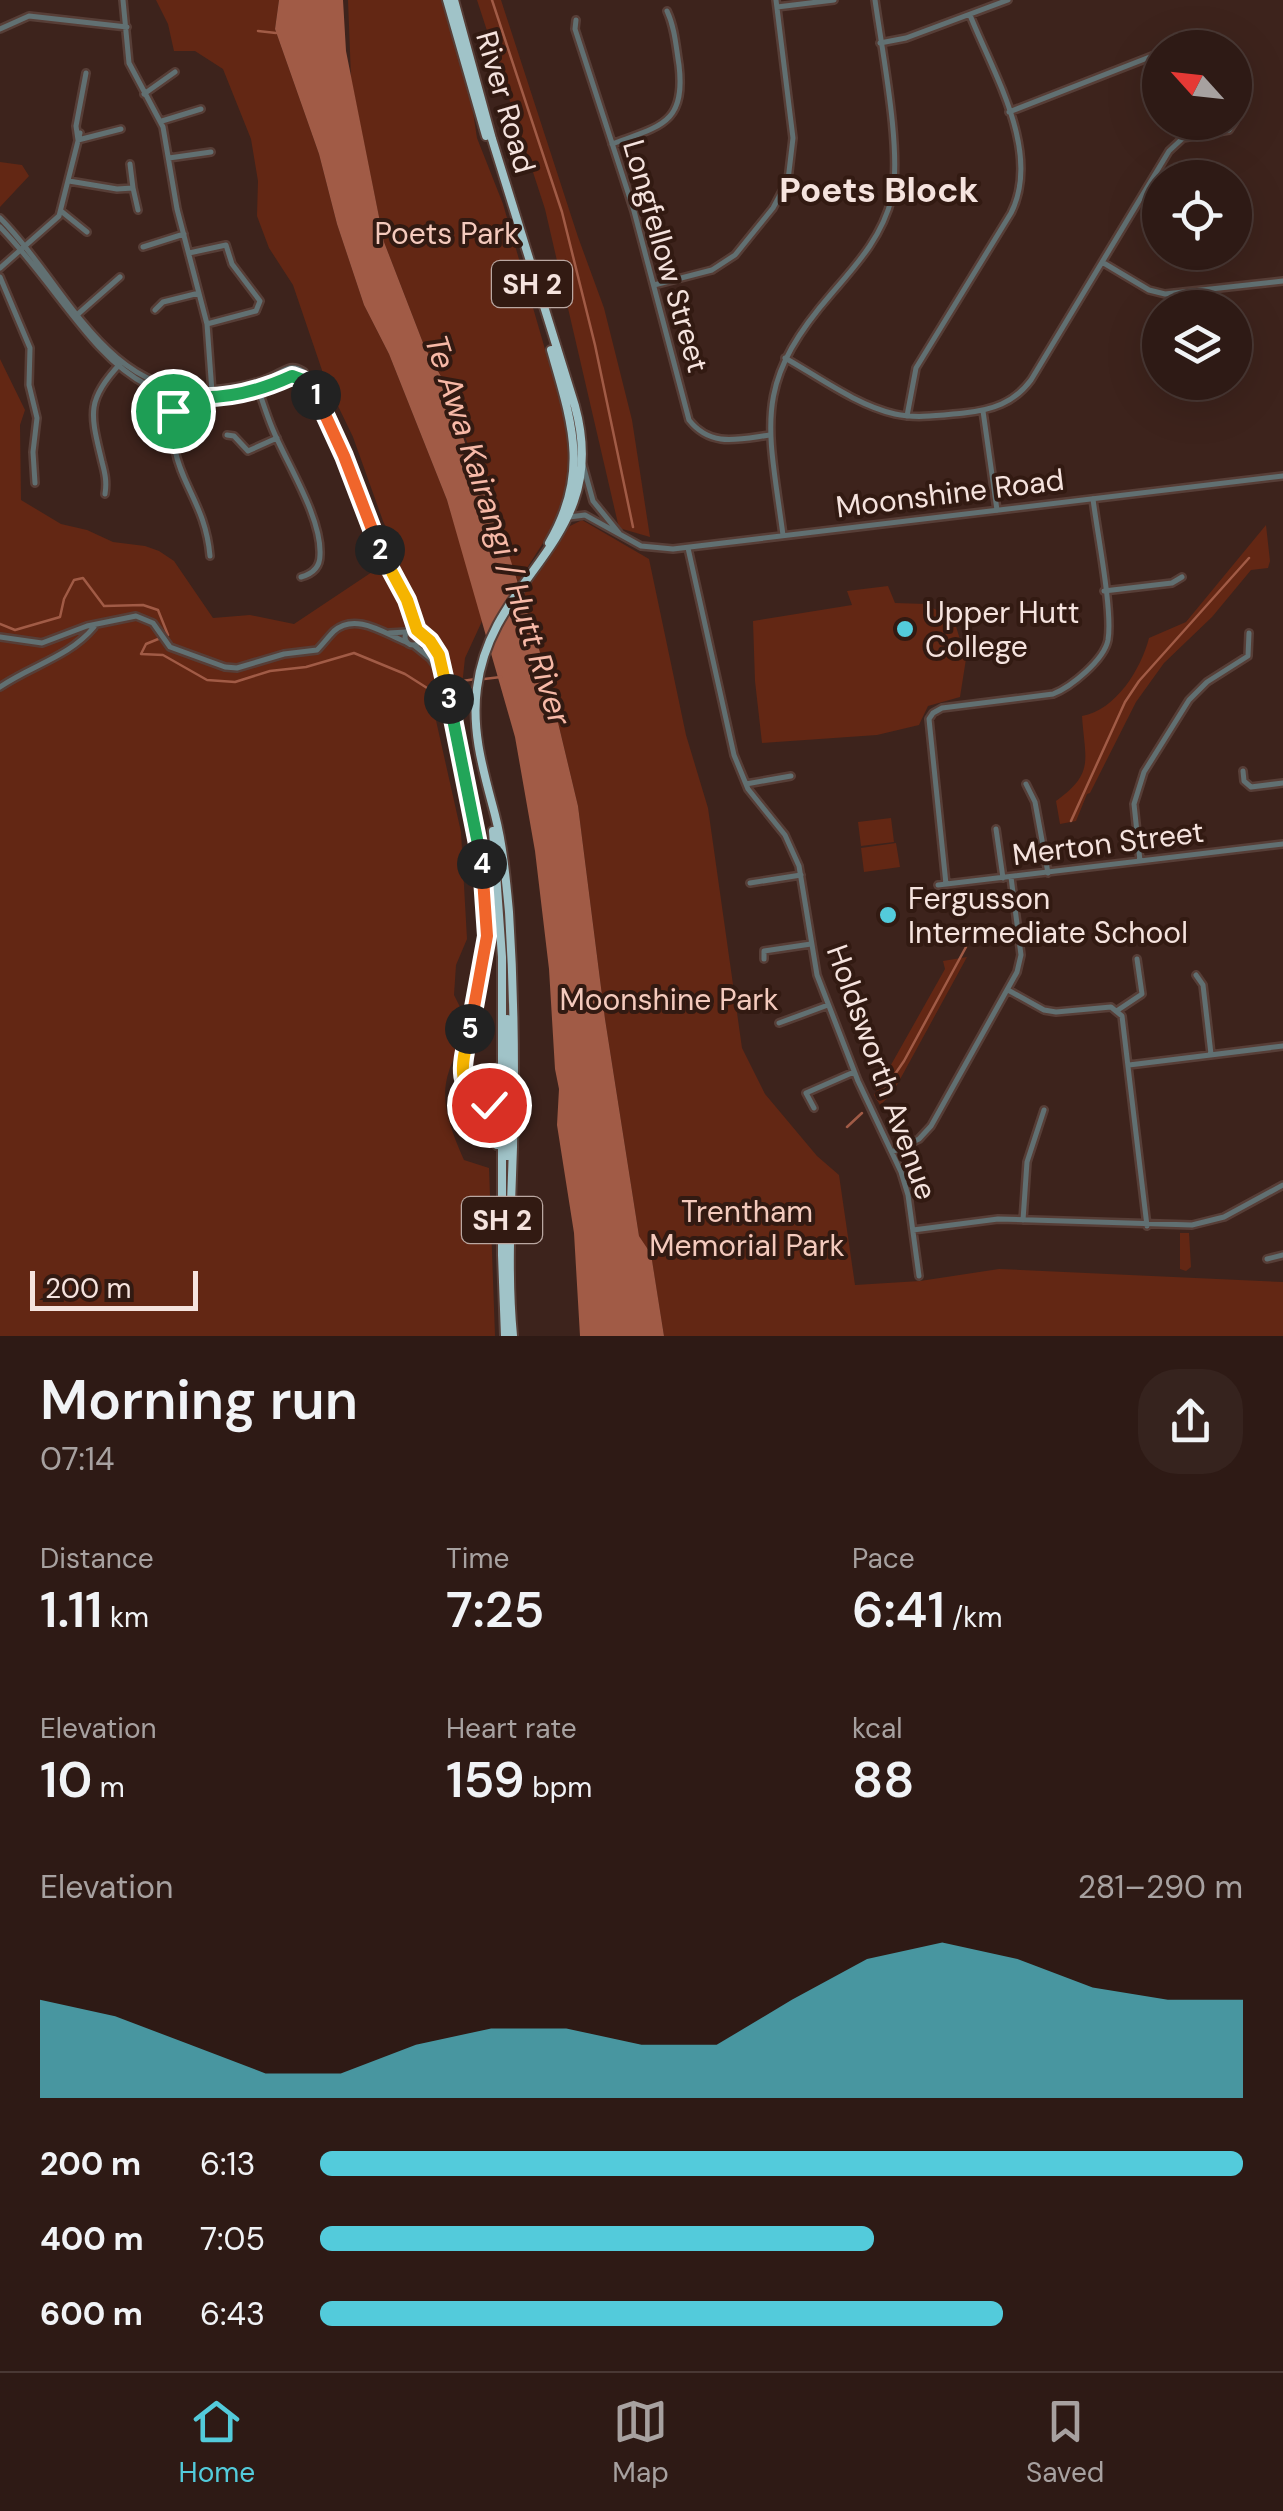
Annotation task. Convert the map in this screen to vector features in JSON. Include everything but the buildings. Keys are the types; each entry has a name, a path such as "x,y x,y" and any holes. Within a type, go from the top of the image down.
{"highway":[{"name":"River Road","path":"451,0 581,434 582,462 569,518 492,636 476,696 476,733 507,893 514,1053 509,1336"},
{"name":"River Road","path":"451,0 572,426 575,462 571,494 541,560"},
{"name":"River Road","path":"490,802 501,914 502,1254 509,1336"},
{"path":"509,1226 507,1114 502,1103 508,1092 510,970"},
{"path":"470,1078 482,1083 491,1080 502,1059"},
{"path":"483,1103 496,1128 502,1254"}],"street":[{"path":"123,0 129,62 162,121 184,234 208,324 213,398"},
{"path":"654,285 712,270 724,263 735,255 782,194 791,166 793,138 777,4 834,0"},
{"path":"783,535 770,435 774,390 798,334 863,257 888,210 894,166 875,0"},
{"path":"880,43 906,38 1008,0"},
{"path":"612,144 660,126 677,108 681,88 676,42 667,11"},
{"path":"906,416 916,368 1017,202 1023,167 1021,147 970,15"},
{"path":"0,28 29,16 127,27"},
{"name":"Longfellow Street","path":"576,20 575,30 654,285 689,420 701,433 718,440 770,435"},
{"path":"1008,112 1142,59"},
{"path":"144,94 175,72"},
{"path":"0,268 52,223 60,211 79,137 76,126 86,74"},
{"path":"162,121 202,109"},
{"path":"79,137 122,129"},
{"path":"785,358 891,414 984,411 1013,398 1026,386 1176,144 1182,140"},
{"path":"169,158 212,152"},
{"path":"130,164 138,210"},
{"path":"70,181 117,190 133,188"},
{"path":"60,211 87,232"},
{"path":"0,218 94,345 120,364 178,392 213,398 257,386 294,368 304,372 419,632 420,641 410,644"},
{"path":"0,227 120,364"},
{"path":"143,247 184,234"},
{"path":"189,253 226,245 232,264 260,301 256,311 208,324"},
{"path":"1102,262 1149,290 1165,294 1283,281"},
{"path":"0,277 31,356 29,385 38,418 32,452 35,483"},
{"path":"78,314 120,277"},
{"path":"155,310 163,302 198,292"},
{"path":"105,494 92,410 96,392 120,364"},
{"path":"178,392 257,386"},
{"path":"257,386 297,477 320,544 319,565 301,577"},
{"path":"178,392 172,444 179,470 204,520 210,556"},
{"path":"984,411 997,510"},
{"path":"227,435 233,435 248,452 277,438"},
{"path":"582,462 593,501 624,539"},
{"name":"Moonshine Road","path":"569,518 585,516 624,539 652,549 688,548 1283,476"},
{"path":"946,884 928,728 932,713 942,708 1062,690 1105,647 1108,629 1093,498"},
{"name":"Holdsworth Avenue","path":"688,548 734,755 746,784 785,834 802,875 817,975 908,1195 919,1276"},
{"path":"1104,591 1172,583 1182,577"},
{"path":"410,610 410,644"},
{"path":"0,638 42,644 96,624 140,617 153,623 173,649 232,668 317,650 337,629 349,624 386,632 410,644 430,658 444,679"},
{"path":"0,687 20,673 75,648 96,624"},
{"path":"386,632 419,632 436,650 444,679 478,836 488,919 484,969 460,1067 462,1080 471,1094 483,1103 502,1103"},
{"path":"1140,861 1134,804 1144,772 1189,700 1207,682 1248,656 1249,633"},
{"path":"1243,771 1244,781 1251,787 1283,783"},
{"path":"746,784 792,776"},
{"path":"1026,784 1035,802 1048,873"},
{"path":"892,1152 927,1132 1018,972 1020,956 996,828"},
{"name":"Merton Street","path":"938,884 1283,844"},
{"path":"750,883 802,875"},
{"path":"764,959 764,951 811,944"},
{"path":"1118,1010 1142,994 1137,959"},
{"path":"1196,975 1202,985 1211,1055"},
{"path":"1008,990 1044,1010 1106,1007 1118,1010 1122,1016 1147,1226"},
{"path":"779,1023 828,1004"},
{"path":"1129,1065 1283,1046"},
{"path":"466,1049 470,1078 478,1089 502,1103"},
{"path":"814,1108 806,1093 854,1072"},
{"path":"1023,1220 1027,1162 1044,1110"},
{"path":"913,1230 998,1219 1175,1227 1216,1220 1283,1185"},
{"path":"1267,1259 1283,1254"}],"green space":[{"path":"156,0 279,0 275,29 319,154 337,224 364,305 389,354 447,500 483,619 465,658 462,686 452,685 431,698 461,832 467,939 456,965 454,995 470,1027 447,1078 446,1106 464,1160 489,1168 495,1336 0,1336 0,359 25,410 20,425 21,500 61,524 113,542 159,551 174,561 213,618 250,615 294,624 399,554 353,437 325,379 293,285 269,248 257,216 258,181 251,139 223,69 195,51 174,51 168,24"},
{"name":"Poets Park","path":"348,0 441,0 472,105 477,138 503,204 571,439 569,491 559,518 518,582 447,387 425,348 384,242 351,78"},
{"path":"477,0 501,0 604,308 632,420 650,537 619,528 545,209"},
{"path":"0,162 22,165 29,176 0,207"},
{"path":"582,520 649,559 686,735 708,808 742,1048 765,1094 817,1156 839,1175 855,1285 920,1281 999,1269 1283,1282 1283,1336 664,1336 651,1255 639,1236 605,1019 578,806 545,668 522,596 568,527"},
{"path":"1266,525 1268,568 1251,570 1212,617 1164,663 1136,702 1076,821 1060,824 1056,801 1077,782 1085,764 1082,716 1116,697 1133,675 1149,638 1186,622"},
{"path":"888,586 895,603 926,604 954,620 966,659 960,697 928,706 919,725 877,735 762,743 753,621 852,605 847,591"},
{"path":"891,818 894,842 861,846 858,822"},
{"path":"896,843 900,867 864,872 861,848"},
{"path":"967,957 892,1094 880,1105 874,1095 945,969 943,961"},
{"path":"1180,1233 1189,1233 1191,1267 1186,1271 1180,1269"}],"water":[{"name":"Te Awa Kairangi / Hutt River","path":"279,0 343,0 346,51 384,242 425,348 447,387 509,555 545,668 578,806 605,1019 639,1236 651,1254 664,1336 580,1336 574,1233 557,1125 559,1089 549,969 535,851 515,737 447,500 389,354 364,305 337,224 319,154 275,29"}],"waterway":[{"path":"492,0 562,212 633,527"},
{"path":"258,31 276,33"},
{"path":"1071,821 1125,702 1139,681 1249,558"},
{"path":"0,624 15,630 60,617 74,580 83,578 104,606 143,605 158,610 168,635 146,644 141,654 163,655 207,680 235,682 354,653 405,674 435,693 457,686"},
{"path":"484,679 501,677"},
{"path":"462,681 476,679"},
{"path":"878,1099 904,1061 966,947"},
{"path":"847,1127 862,1113"}],"place":[{"name":"Upper Hutt College","path":"905,629"},
{"name":"Fergusson Intermediate School","path":"888,915"}],"district":[{"name":"Poets Block","path":"879,190"}],"route":[{"path":"173,411 178,395 204,399 240,395 292,376 312,388 417,630 439,655 478,836 488,919 484,969 461,1074 471,1094 489,1105"}],"park label":[{"name":"Moonshine Park","path":"669,999"},
{"name":"Trentham Memorial Park","path":"747,1228"}]}
